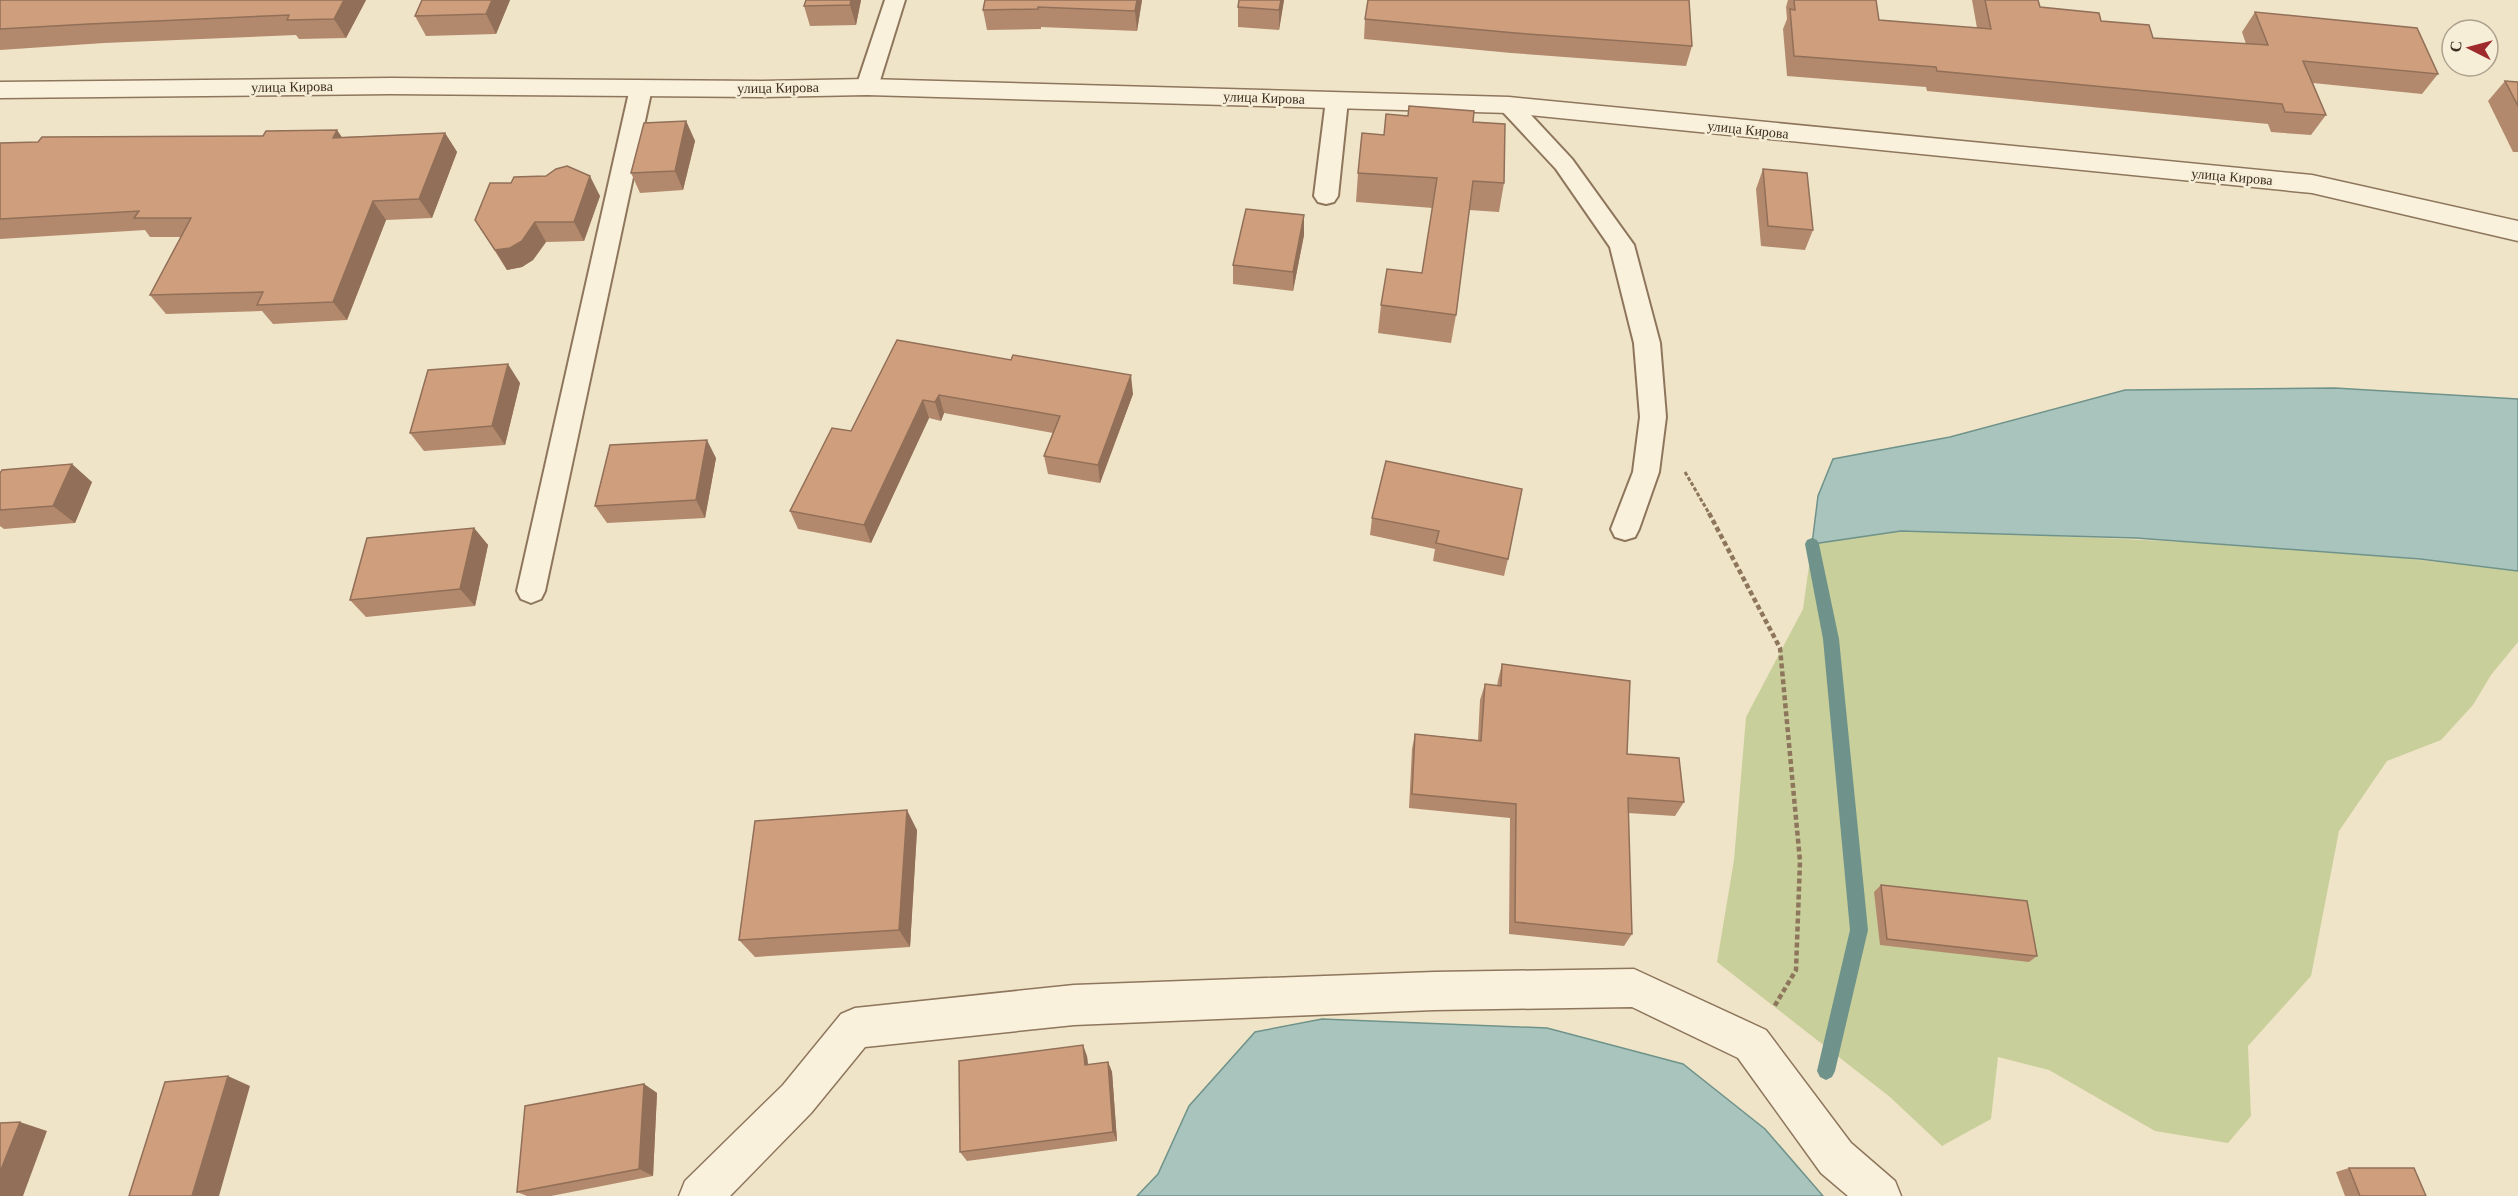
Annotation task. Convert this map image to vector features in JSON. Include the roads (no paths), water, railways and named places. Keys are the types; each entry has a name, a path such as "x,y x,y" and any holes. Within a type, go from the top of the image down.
{"street":[{"name":"улица Кирова","path":"0,90 380,86 762,89 867,87 1509,105 2061,162 2312,184 2518,231"},
{"path":"700,1196 797,1099 855,1028 1074,1005 1434,991 1634,988 1752,1044 1836,1158 1880,1196"}],"lane":[{"path":"867,87 895,0"},
{"path":"531,591 640,88"},
{"path":"1326,196 1337,100"},
{"path":"1509,105 1564,164 1622,245 1647,343 1653,417 1646,472 1625,529"}],"water":[{"path":"2335,388 2518,399 2518,571 2420,559 2136,538 1901,531 1812,544 1818,496 1833,459 1950,437 2125,390"},
{"path":"1322,1019 1547,1028 1683,1064 1765,1129 1823,1196 1137,1196 1158,1174 1189,1106 1255,1032"}],"waterway":[{"path":"1812,544 1831,639 1859,930 1826,1071"}]}
